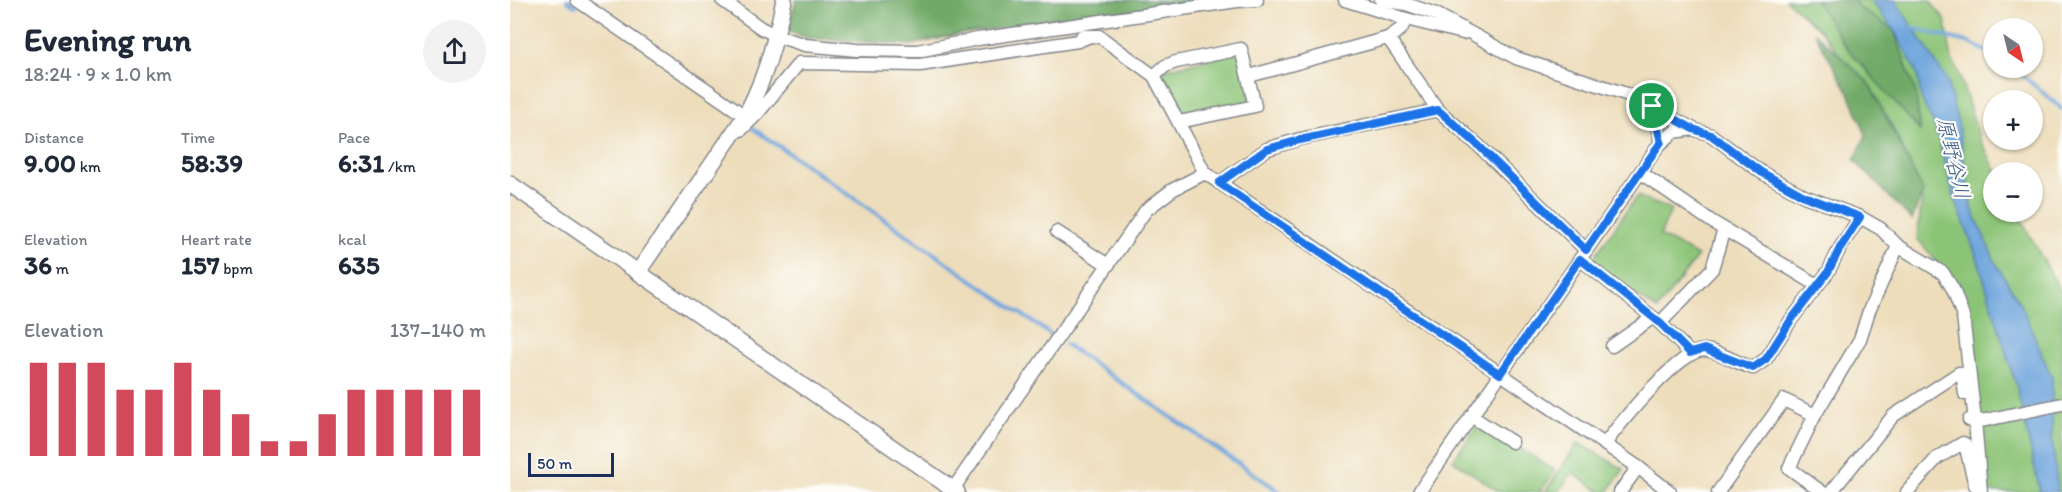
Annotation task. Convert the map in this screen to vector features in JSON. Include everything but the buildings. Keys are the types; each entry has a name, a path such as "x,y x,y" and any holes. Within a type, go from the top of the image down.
{"street":[{"path":"577,0 745,116"},
{"path":"722,0 777,33 805,45 857,50 917,51 1237,1 1257,0"},
{"path":"638,272 734,133 752,103 777,33 784,0"},
{"path":"1345,0 1406,20 1479,37"},
{"path":"1381,0 1406,4 1436,14 1516,58 1626,94 1652,106 1693,129 1711,135 1761,172 1804,196 1860,217 1881,230 1898,246 1943,273 1953,289 1963,316 1981,421 1981,492"},
{"path":"1249,76 1388,38 1401,29 1406,20"},
{"path":"734,133 742,130 758,113 799,63 920,65 1078,41 1090,36"},
{"path":"961,43 1006,44 1099,36 1155,76 1205,173 1605,444 1670,492"},
{"path":"1388,38 1438,110 1479,146 1583,254 1690,353"},
{"path":"1155,76 1165,66 1176,62 1241,49 1254,106 1179,122"},
{"path":"1652,106 1661,142"},
{"path":"1219,183 1267,149 1438,110"},
{"path":"1419,492 1661,142 1674,132 1693,129"},
{"path":"510,184 954,491 1146,210 1172,190 1205,173"},
{"path":"1641,173 1724,229 1816,285"},
{"path":"1605,444 1616,427 1637,404 1690,353 1704,349 1753,368 1766,359 1816,285 1828,272 1860,217"},
{"path":"1612,346 1656,320 1712,269 1724,229"},
{"path":"1058,232 1108,265"},
{"path":"1822,492 1789,468 1815,415 1860,339 1863,326 1898,246"},
{"path":"1831,492 1893,416 1959,374 1963,379 1969,420 1981,421 2062,404"},
{"path":"1718,492 1784,400 1815,415"},
{"path":"1471,416 1512,442"},
{"path":"1907,492 1937,458 1963,443 1976,492"},
{"path":"1620,492 1638,467"}],"green space":[{"path":"796,0 1214,0 960,34 911,45 807,38 787,31"},
{"path":"1786,0 1929,0 1945,19 1952,60 1957,68 1983,150 1986,150 1992,162 1983,162 1983,222 2022,222 2062,294 2062,492 1984,492 1967,314 1963,295 1917,238 1923,191 1887,116 1821,31"},
{"path":"1815,0 1854,0 1859,8 1894,30 1916,94 1920,131 1846,47"},
{"path":"1814,32 1869,83 1923,191 1912,220 1854,160 1866,135 1850,95"},
{"path":"1239,52 1252,104 1180,119 1158,77 1166,69"},
{"path":"1637,196 1671,210 1660,236 1698,256 1657,310 1590,263"},
{"path":"1480,422 1555,471 1540,492 1499,492 1453,460"},
{"path":"1578,443 1624,469 1608,492 1601,492 1572,473 1559,492 1545,492"}],"water":[{"name":"原野谷川","path":"1871,0 1895,0 1946,78 1958,123 1971,206 1995,262 2021,305 2052,378 2052,439 2058,492 2040,492 2017,388 1978,260 1954,196 1935,127 1921,98 1917,73 1894,30"}],"waterway":[{"path":"567,0 576,6"},
{"path":"1912,28 1967,42 1983,50"},
{"path":"2026,78 2062,109"},
{"path":"751,127 1050,334"},
{"path":"1065,344 1280,492"}],"route":[{"path":"1652,106 1693,129 1711,135 1761,172 1804,196 1860,217 1828,272 1791,320 1766,359 1753,368 1704,349 1690,353 1660,323 1580,259 1500,374 1219,183 1267,149 1438,110 1479,146 1586,250 1661,142 1652,106"}]}
